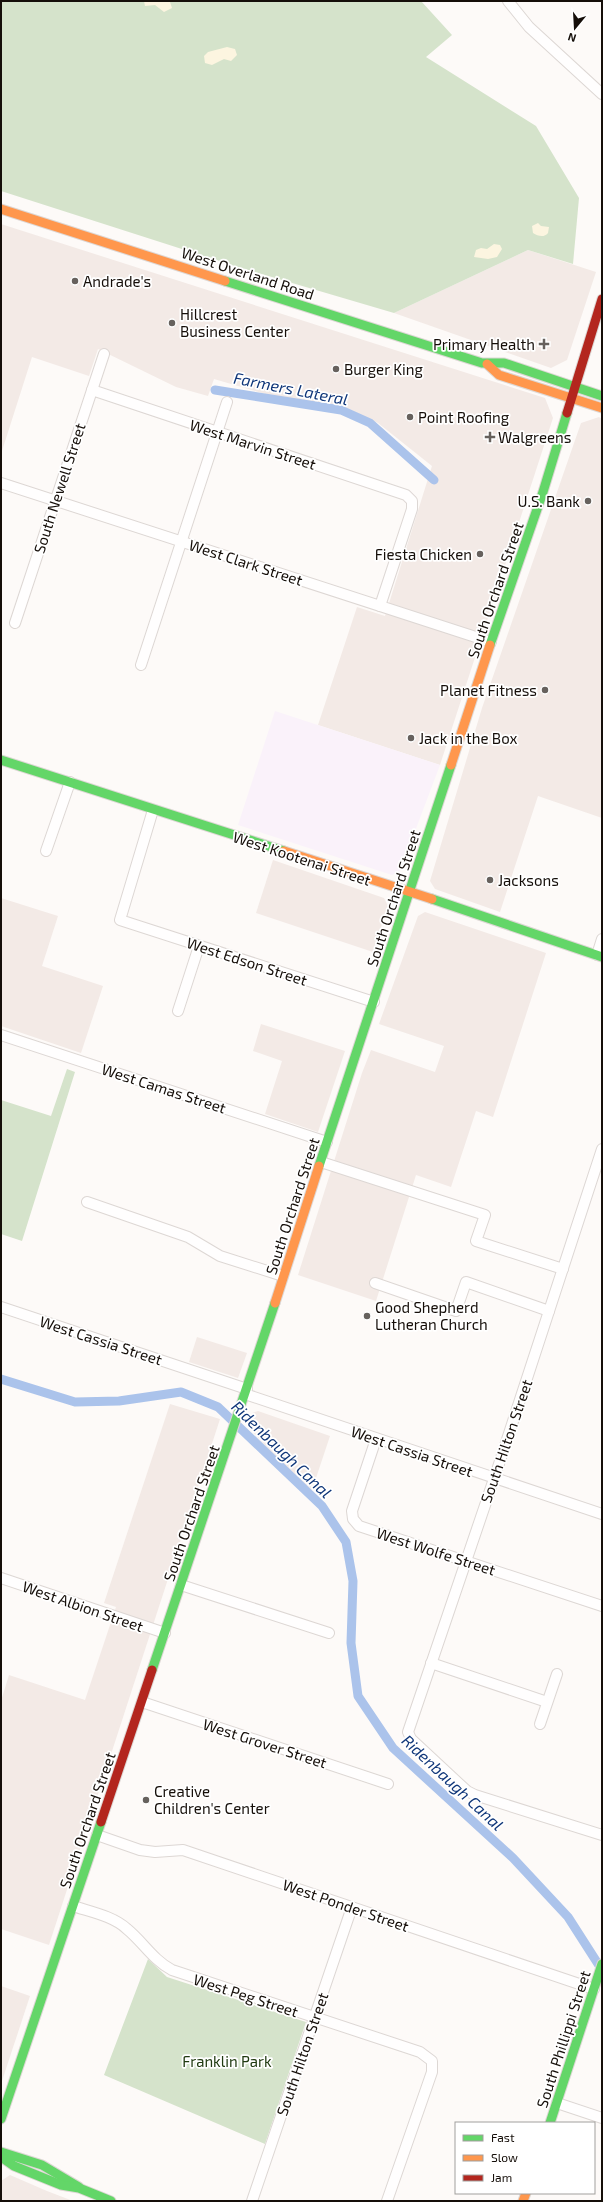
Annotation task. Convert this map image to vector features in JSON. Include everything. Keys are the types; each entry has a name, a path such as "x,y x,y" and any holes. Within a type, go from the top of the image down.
{"main road":[{"name":"West Overland Road","path":"1,209 487,364 504,363 602,396"},
{"name":"South Orchard Street","path":"1,2119 246,1392 491,642 541,499 573,399 602,299"},
{"name":"West Overland Road","path":"487,364 499,375 602,408"},
{"name":"West Kootenai Street","path":"1,760 410,892 599,956"},
{"name":"South Phillippi Street","path":"550,2122 602,1964"},
{"path":"1,2152 16,2155 64,2175 79,2188"},
{"path":"1,2157 14,2166 61,2185 79,2188 111,2201"}],"street":[{"path":"508,1 529,27 602,94"},
{"name":"South Newell Street","path":"15,623 104,354"},
{"name":"West Marvin Street","path":"92,390 406,495 412,501 412,510 380,606"},
{"path":"141,665 227,402"},
{"name":"West Clark Street","path":"1,483 491,642"},
{"path":"46,851 70,782"},
{"name":"West Edson Street","path":"153,810 120,920 374,1002"},
{"path":"599,956 602,939"},
{"path":"178,1011 199,946"},
{"name":"West Camas Street","path":"1,1034 327,1142"},
{"name":"South Hilton Street","path":"602,1149 408,1732 412,1739 467,1791 602,1835"},
{"path":"320,1162 485,1215 476,1241 563,1269"},
{"path":"87,1202 188,1237 220,1256 283,1276"},
{"path":"375,1283 456,1311 466,1282 549,1310"},
{"name":"West Cassia Street","path":"1,1307 492,1479 602,1514"},
{"name":"West Wolfe Street","path":"376,1439 352,1511 353,1519 359,1526 602,1606"},
{"name":"West Albion Street","path":"1,1578 165,1633"},
{"path":"181,1585 329,1633"},
{"path":"431,1663 547,1702"},
{"path":"540,1724 557,1674"},
{"name":"West Grover Street","path":"142,1702 388,1784"},
{"name":"West Ponder Street","path":"97,1835 140,1850 155,1852 183,1850 594,1989"},
{"name":"West Peg Street","path":"73,1906 111,1919 126,1928 158,1962 172,1970 420,2052 432,2061 432,2072 387,2201"},
{"name":"South Hilton Street","path":"252,2201 352,1907"},
{"path":"557,2103 602,2118"}],"shaded area":[{"path":"1,224 545,398 553,418 440,765 318,725 357,607 385,616 432,466 378,423 340,405 279,398 214,379 208,396 176,387 98,349 89,376 32,357 1,454"},
{"path":"528,250 596,272 567,360 551,368 394,313"},
{"path":"599,417 602,419 602,818 538,796 500,912 435,889 430,881 482,708 581,423"},
{"path":"275,711 440,765 400,871 392,875 238,825"},
{"path":"273,860 384,898 388,906 373,952 256,913"},
{"path":"1,898 58,916 42,966 103,986 81,1053 1,1026"},
{"path":"425,912 546,953 493,1117 476,1111 451,1187 416,1175 376,1301 298,1275 362,1073 371,1050 435,1072 444,1046 379,1024 418,916"},
{"path":"261,1024 345,1051 318,1132 265,1114 282,1061 253,1051"},
{"path":"197,1337 247,1353 238,1378 189,1362"},
{"path":"170,1404 220,1419 49,1945 1,1929 1,1701 9,1675 85,1700 116,1607 104,1603"},
{"path":"258,1411 330,1436 312,1490 283,1465 247,1426 252,1413"},
{"path":"1,1986 30,1996 1,2084"},
{"path":"10,2175 73,2201 1,2201 1,2181"}],"green space":[{"path":"1,1 421,1 452,35 426,57 536,126 579,198 573,264 528,250 394,313 238,267 1,191"},
{"path":"67,1069 75,1072 22,1241 1,1234 1,1100 51,1116"},
{"name":"Franklin Park","path":"148,1959 167,1977 306,2022 265,2144 104,2075"}],"sand":[{"path":"144,1 170,2 172,8 164,12 155,5 145,6"},
{"path":"227,47 235,49 237,55 231,61 224,59 212,65 205,63 204,56 208,52"},
{"path":"538,223 541,226 549,227 548,233 545,236 533,233 532,226"},
{"path":"494,244 500,245 502,249 497,257 488,259 474,257 476,250 481,248 487,249"}],"waterway":[{"name":"Farmers Lateral","path":"215,390 341,410 370,423 434,480"},
{"name":"Ridenbaugh Canal","path":"1,1379 75,1402 119,1401 181,1392 218,1407 322,1506 346,1542 353,1581 351,1643 358,1696 393,1748 513,1858 568,1917 602,1970"}],"traffic: fast":[{"path":"225,281 482,363 504,363 602,396"},
{"path":"490,645 543,492 567,413"},
{"path":"1,760 284,851"},
{"path":"319,1166 451,765"},
{"path":"432,899 602,957"},
{"path":"152,1670 275,1303"},
{"path":"1,2119 101,1822"},
{"path":"550,2122 602,1964"},
{"path":"1,2152 42,2165 79,2187"},
{"path":"1,2157 14,2166 61,2185 79,2188 111,2201"}],"traffic: slow":[{"path":"1,209 225,281"},
{"path":"487,364 499,375 602,408"},
{"path":"451,765 490,645"},
{"path":"284,851 432,899"},
{"path":"275,1303 319,1166"},
{"path":"523,2201 526,2194"}],"traffic: jam":[{"path":"567,413 602,299"},
{"path":"101,1822 152,1670"}],"place":[{"name":"Andrade's","path":"75,281"},
{"name":"Hillcrest Business Center","path":"172,323"},
{"name":"Primary Health","path":"544,344"},
{"name":"Burger King","path":"336,369"},
{"name":"Point Roofing","path":"410,417"},
{"name":"Walgreens","path":"490,437"},
{"name":"U.S. Bank","path":"588,501"},
{"name":"Fiesta Chicken","path":"480,554"},
{"name":"Planet Fitness","path":"545,690"},
{"name":"Jack in the Box","path":"411,738"},
{"name":"Jacksons","path":"490,880"},
{"name":"Good Shepherd Lutheran Church","path":"367,1316"},
{"name":"Creative Children's Center","path":"146,1800"}]}
